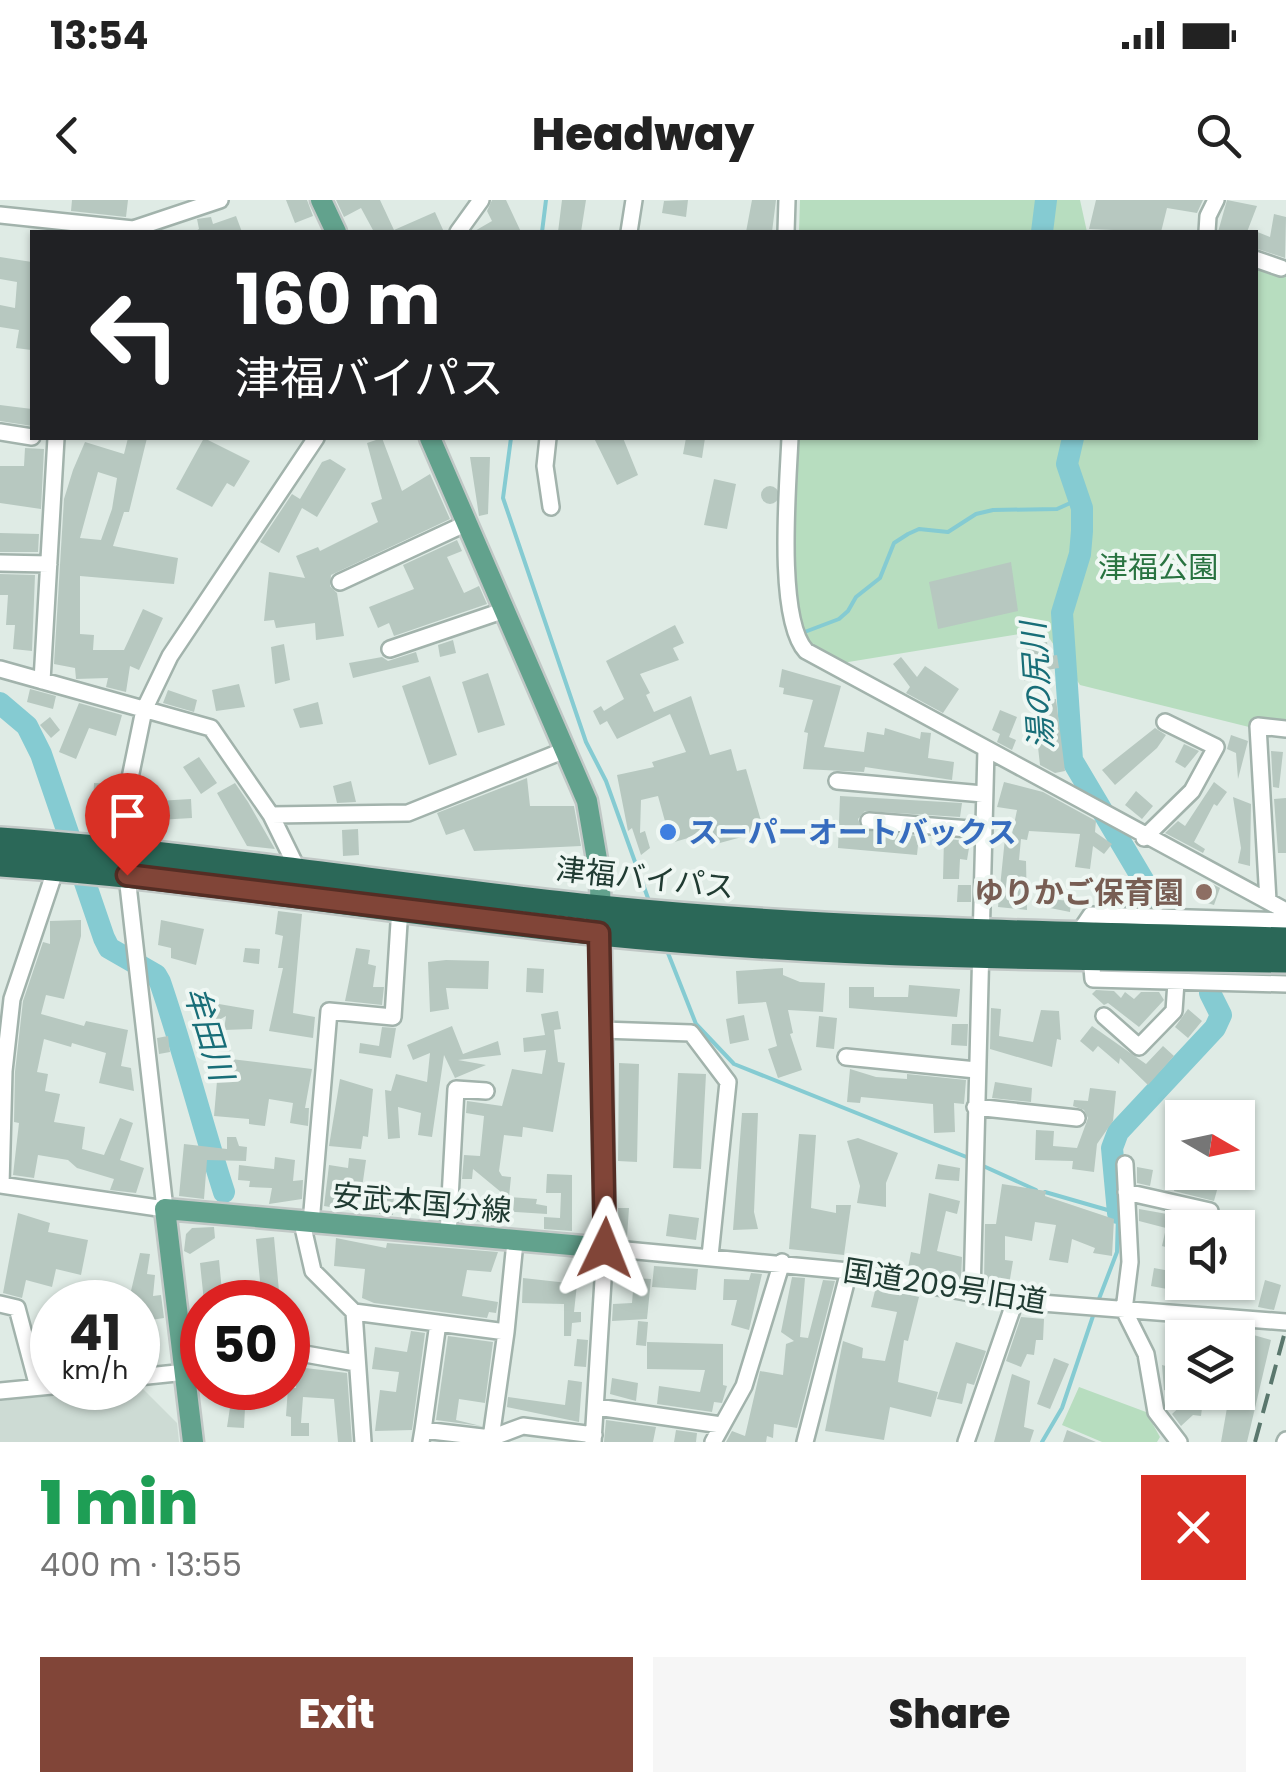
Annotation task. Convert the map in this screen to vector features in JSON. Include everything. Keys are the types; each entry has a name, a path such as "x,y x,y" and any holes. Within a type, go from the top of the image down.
{"highway":[{"name":"津福バイパス","path":"0,840 400,907 599,920"},
{"name":"津福バイパス","path":"0,864 56,868 126,863 299,872 599,920 826,950 978,943 1162,948 1286,960"},
{"name":"津福バイパス","path":"1162,948 1286,940"}],"main road":[{"path":"321,200 335,230"},
{"path":"431,440 587,801 600,878 605,1248"},
{"path":"165,1209 180,1296"},
{"name":"安武本国分線","path":"165,1209 605,1248"},
{"path":"193,1410 194,1442"}],"street":[{"path":"137,230 220,200"},
{"path":"459,230 481,200"},
{"path":"628,230 634,200"},
{"path":"786,200 786,230"},
{"path":"1207,230 1208,216 1216,200"},
{"path":"0,215 66,227 117,230"},
{"path":"1258,260 1281,268"},
{"path":"0,432 30,436"},
{"path":"42,681 49,564 46,440"},
{"path":"56,868 12,999 4,1071 1,1185 165,1209 126,863 130,778 144,710 202,603 315,440"},
{"path":"548,440 545,466 551,506"},
{"path":"790,440 785,532 793,637 806,651 1092,804 1144,838 1286,911"},
{"path":"340,582 468,524"},
{"path":"0,562 49,564"},
{"path":"390,649 505,610"},
{"path":"0,669 211,728 270,815 299,872"},
{"path":"1144,838 1192,791 1216,747 1165,722"},
{"path":"1268,901 1258,726 1286,729"},
{"path":"270,815 408,813 565,750"},
{"path":"972,1294 978,943 986,750"},
{"path":"837,781 983,794"},
{"path":"869,821 982,830"},
{"path":"400,907 393,1017 330,1011 307,1223 312,1271 354,1312 506,1332"},
{"path":"1286,920 1091,915 1085,946 1093,980 1286,984"},
{"path":"1104,1016 1140,1047 1174,1011 1176,982"},
{"path":"602,1030 691,1034 728,1082 710,1256"},
{"path":"846,1057 976,1070"},
{"path":"448,1235 456,1089 486,1092"},
{"path":"975,1107 1077,1118"},
{"path":"1125,1164 1130,1262 1124,1310 1146,1354 1156,1412 1174,1440"},
{"path":"1126,1192 1210,1210"},
{"path":"491,1438 515,1242"},
{"path":"438,1323 422,1436 491,1438 523,1426 593,1438 605,1248"},
{"name":"国道209号旧道","path":"605,1248 782,1262 1015,1300 1286,1322"},
{"path":"713,1442 744,1386 782,1262"},
{"path":"805,1442 850,1271"},
{"path":"966,1442 1015,1300"},
{"path":"0,1304 17,1308 30,1344"},
{"path":"354,1312 363,1442"},
{"path":"310,1355 356,1362"},
{"path":"0,1392 30,1388"},
{"path":"597,1407 721,1426"}],"shaded area":[{"path":"30,1398 30,1410 160,1410 160,1406 177,1423 179,1442 0,1442 0,1401"}],"green space":[{"path":"800,200 1080,200 1087,230 799,230"},
{"name":"津福公園","path":"1258,260 1286,266 1286,723 1249,727 1080,685 1044,630 830,665 800,639 791,535 792,440 1258,440"},
{"path":"1079,1387 1146,1412 1160,1437 1157,1442 1102,1442 1062,1425"}],"building":[{"path":"72,200 128,200 126,217 71,211"},
{"path":"286,200 307,200 313,216 295,223"},
{"path":"336,200 380,200 394,230 373,230 361,208 344,217"},
{"path":"492,200 506,200 520,230 476,230 492,221 487,211"},
{"path":"562,200 586,200 581,230 558,230"},
{"path":"688,200 686,217 662,213 664,201"},
{"path":"752,200 776,200 772,230 746,230"},
{"path":"1096,200 1203,200 1197,213 1167,208 1162,230 1089,229"},
{"path":"1227,200 1257,206 1248,230 1219,230"},
{"path":"435,212 443,230 394,230"},
{"path":"1274,214 1286,217 1285,258 1258,249 1258,232 1270,237"},
{"path":"236,216 241,230 197,230 197,219 211,217 213,224"},
{"path":"0,257 30,262 30,350 16,348 19,330 0,327 0,305 15,308 17,282 0,279"},
{"path":"0,405 30,409 30,426 0,421"},
{"path":"128,440 147,440 129,512 124,512 113,546 178,558 174,584 80,576 80,634 94,635 93,650 124,650 143,609 163,618 139,670 130,666 126,692 106,687 108,678 76,679 75,668 54,664 64,499 85,442 124,454","holes":["98,472 117,478 101,540 80,538"]},
{"path":"203,440 250,461 234,487 227,483 212,507 176,489"},
{"path":"383,440 402,491 430,474 450,519 331,575 330,586 337,593 344,636 316,640 315,623 276,628 274,620 264,621 269,572 305,578 296,556 318,547 320,551 378,522 371,503 382,499 367,443"},
{"path":"595,440 624,440 638,475 617,485"},
{"path":"686,440 705,440 702,458 683,454"},
{"path":"25,448 44,449 41,509 0,503 0,466 24,466"},
{"path":"470,457 490,457 488,514 479,516"},
{"path":"330,459 346,469 317,517 302,508 279,553 260,542 292,494 300,499 322,462"},
{"path":"714,479 736,484 727,529 704,525"},
{"path":"770,486 779,495 770,504 761,495"},
{"path":"0,533 39,534 38,552 0,552"},
{"path":"457,540 462,551 447,557 464,593 479,586 487,604 394,636 389,623 378,628 369,607 414,589 403,565"},
{"path":"1011,562 1018,611 938,629 929,582"},
{"path":"0,574 35,575 32,651 13,649 15,625 6,625 8,595 0,595"},
{"path":"675,625 684,643 673,648 679,660 640,674 650,693 646,695 654,712 691,696 710,755 731,749 737,771 746,769 764,831 716,844 712,831 671,843 658,796 641,800 640,833 645,831 650,848 641,855 632,828 628,831 617,775 654,767 652,762 686,752 670,714 617,739 607,721 600,725 593,711 601,706 604,711 624,699 606,661"},
{"path":"453,640 456,653 440,657 438,645"},
{"path":"1047,642 1049,656 1057,655 1059,668 1047,670 1048,677 1033,679 1031,684 1030,680 1024,681 1022,671 1029,670 1025,646"},
{"path":"284,644 290,680 275,684 271,647"},
{"path":"416,652 419,662 353,678 349,663 382,657 388,661"},
{"path":"901,657 917,677 925,666 959,689 943,713 906,693 910,687 893,664"},
{"path":"782,669 841,686 824,747 864,752 867,732 884,735 885,728 920,739 921,732 931,733 928,758 954,762 952,780 865,767 864,772 803,769 808,733 804,732 813,700 783,694 784,688 779,687"},
{"path":"488,673 505,725 478,733 462,682"},
{"path":"430,676 457,755 429,765 402,686"},
{"path":"239,684 245,707 216,711 212,690"},
{"path":"30,689 56,696 53,709 27,702"},
{"path":"168,690 197,700 194,712 163,703"},
{"path":"1056,699 1065,771 1055,773 1040,765 1033,702"},
{"path":"318,702 323,724 300,728 293,709"},
{"path":"79,703 122,715 116,736 89,728 76,759 59,752"},
{"path":"1000,710 1017,717 1009,737 1016,740 1012,750 997,742 1000,734 992,730"},
{"path":"50,717 60,730 51,738 40,725"},
{"path":"1155,728 1166,735 1157,748 1115,785 1102,770"},
{"path":"1231,735 1248,741 1238,779 1236,753 1227,749"},
{"path":"1184,744 1199,751 1185,768 1175,762"},
{"path":"1271,751 1283,752 1279,788 1273,787"},
{"path":"199,757 217,783 201,794 183,767"},
{"path":"527,778 530,806 574,806 581,846 474,851 464,829 446,835 437,813"},
{"path":"351,781 356,802 337,803 333,786"},
{"path":"1004,782 1043,792 1096,821 1095,832 1112,844 1104,854 1093,846 1090,869 1075,867 1080,834 1029,831 1027,840 1021,839 1019,860 1026,861 1027,910 998,907 1005,838 1011,839 1017,810 997,807"},
{"path":"1214,782 1227,792 1217,806 1214,804 1194,842 1205,849 1203,853 1165,833 1178,821 1185,826"},
{"path":"94,783 116,784 113,827 92,826"},
{"path":"235,783 275,849 247,846 217,793"},
{"path":"1136,791 1153,806 1142,819 1125,805"},
{"path":"840,796 962,803 960,817 865,811 858,819 862,830 919,836 917,855 838,848"},
{"path":"1233,797 1251,804 1250,866 1238,863 1241,848"},
{"path":"1286,798 1286,853 1278,853 1274,799"},
{"path":"191,799 192,818 141,821 140,802"},
{"path":"358,829 359,855 343,856 342,830"},
{"path":"944,838 970,842 967,860 960,859 959,879 943,879"},
{"path":"1205,880 1220,888 1214,905 1198,900"},
{"path":"958,885 971,885 971,902 957,902"},
{"path":"1036,898 1071,901 1070,912 1035,905"},
{"path":"278,911 302,914 293,1013 315,1017 313,1038 269,1031 283,968 278,968 283,936 275,934"},
{"path":"81,920 81,936 64,999 46,995 41,1014 84,1026 86,1021 128,1030 121,1066 131,1068 134,1091 99,1083 106,1053 72,1043 71,1047 44,1039 37,1072 48,1074 45,1091 60,1094 54,1122 85,1127 82,1149 104,1155 120,1118 133,1123 120,1160 144,1168 136,1193 110,1190 114,1179 77,1168 68,1160 38,1155 34,1178 13,1175 19,1123 14,1122 15,1072 23,1001 43,942 50,944 50,921"},
{"path":"161,920 204,929 196,965 171,958 171,948 158,945"},
{"path":"245,948 260,949 259,964 243,962"},
{"path":"356,948 370,950 368,964 376,966 373,987 384,987 382,1005 345,1001"},
{"path":"489,961 488,989 446,988 449,1009 430,1012 428,962"},
{"path":"527,968 544,969 543,993 526,992"},
{"path":"783,968 783,975 800,982 825,983 823,1012 788,1010 793,1033 790,1034 802,1070 778,1078 768,1049 777,1046 766,1002 738,1004 736,971"},
{"path":"909,985 960,989 957,1017 849,1008 849,987 874,987 874,997 908,997"},
{"path":"1096,990 1114,991 1121,998 1125,992 1134,999 1141,992 1159,992 1164,1000 1139,1027 1108,1003 1104,1005 1092,994"},
{"path":"202,1001 205,1007 213,1003 254,1010 252,1029 224,1030 226,1016 203,1029 191,1008"},
{"path":"991,1008 1001,1009 999,1036 1033,1042 1041,1010 1059,1011 1061,1040 1057,1039 1052,1067 990,1049"},
{"path":"1188,1009 1202,1021 1188,1038 1175,1027"},
{"path":"558,1011 561,1029 554,1030 558,1062 565,1063 553,1132 523,1127 522,1137 504,1135 499,1171 502,1176 511,1177 509,1197 537,1199 536,1204 547,1206 547,1214 500,1211 499,1222 460,1221 461,1198 513,1202 473,1169 472,1179 462,1179 464,1155 480,1156 484,1116 466,1113 467,1101 502,1106 512,1069 542,1074 546,1050 524,1052 523,1038 545,1035 541,1014"},
{"path":"744,1015 749,1040 730,1044 726,1019"},
{"path":"819,1016 837,1018 834,1049 816,1047"},
{"path":"952,1024 968,1024 967,1046 951,1045"},
{"path":"452,1026 463,1054 498,1041 501,1055 458,1060 486,1065 455,1078 444,1055 432,1137 418,1135 421,1113 398,1107 400,1138 388,1139 385,1090 391,1091 396,1074 427,1082 430,1053 413,1060 407,1045"},
{"path":"1092,1026 1146,1064 1163,1046 1174,1056 1148,1085 1120,1058 1119,1064 1098,1046 1093,1052 1080,1041"},
{"path":"382,1027 396,1028 391,1058 359,1053 360,1043 379,1046"},
{"path":"168,1036 170,1052 159,1054 157,1038"},
{"path":"230,1048 231,1059 312,1069 305,1108 309,1108 308,1126 290,1123 293,1103 269,1099 265,1126 249,1124 249,1119 214,1116 217,1081 212,1064 219,1064 216,1051"},
{"path":"619,1063 639,1064 637,1162 618,1161"},
{"path":"850,1069 876,1077 907,1079 907,1074 966,1080 964,1104 954,1103 955,1132 934,1133 933,1104 861,1097 860,1103 847,1102"},
{"path":"678,1073 706,1074 701,1169 673,1168"},
{"path":"340,1079 373,1089 368,1137 363,1136 361,1149 329,1146"},
{"path":"995,1082 1032,1088 1031,1102 992,1098"},
{"path":"1090,1088 1116,1091 1113,1121 1097,1144 1094,1172 1072,1169 1073,1161 1035,1160 1036,1130 1054,1131 1053,1146 1077,1148 1088,1118 1084,1110 1073,1106 1074,1100 1088,1101"},
{"path":"742,1113 758,1113 754,1212 758,1229 733,1230"},
{"path":"799,1134 816,1135 811,1208 836,1213 836,1205 851,1205 844,1255 789,1249"},
{"path":"227,1137 236,1137 239,1146 247,1147 246,1161 207,1160 204,1199 179,1196 184,1144 227,1149"},
{"path":"858,1138 898,1153 886,1183 886,1207 857,1203 860,1186 847,1141"},
{"path":"275,1157 295,1160 293,1181 303,1180 302,1199 269,1204 272,1188 249,1187 250,1181 238,1180 239,1165 274,1169"},
{"path":"349,1158 366,1160 361,1195 338,1192 336,1208 324,1206 329,1165 348,1168"},
{"path":"938,1164 960,1168 959,1181 935,1179"},
{"path":"1137,1167 1153,1170 1150,1186 1137,1183"},
{"path":"547,1174 572,1175 572,1231 544,1229 544,1217 560,1218 561,1193 546,1193"},
{"path":"1002,1184 1046,1191 1045,1196 1114,1219 1112,1256 1093,1253 1095,1248 1072,1239 1068,1263 1049,1260 1056,1225 1035,1222 1032,1241 1005,1236 1005,1260 1013,1261 1009,1285 984,1284 985,1224 996,1224"},
{"path":"380,1189 394,1190 393,1215 379,1214"},
{"path":"1174,1190 1217,1190 1214,1201"},
{"path":"929,1193 960,1201 957,1214 946,1211 937,1251 962,1257 961,1280 908,1268 911,1252 920,1254"},
{"path":"423,1194 439,1196 438,1217 422,1216"},
{"path":"618,1208 629,1208 627,1237 619,1236"},
{"path":"1139,1209 1165,1214 1165,1228 1139,1221"},
{"path":"18,1213 50,1223 48,1232 88,1240 81,1275 56,1269 54,1280 26,1280 22,1298 3,1293"},
{"path":"669,1214 699,1218 696,1240 666,1236"},
{"path":"214,1227 215,1238 190,1254 184,1251 186,1234 192,1228"},
{"path":"274,1237 278,1280 260,1280 256,1239"},
{"path":"336,1238 386,1248 387,1243 498,1252 491,1272 467,1270 462,1296 498,1302 496,1313 489,1312 487,1318 374,1303 362,1298 365,1269 334,1266"},
{"path":"140,1253 150,1254 147,1274 155,1275 155,1280 134,1280"},
{"path":"219,1260 221,1280 202,1280 200,1263"},
{"path":"654,1266 698,1269 696,1290 652,1287"},
{"path":"1154,1268 1165,1270 1165,1289 1151,1286"},
{"path":"751,1273 762,1274 749,1330 731,1325 737,1300 723,1300 724,1279 749,1280"},
{"path":"792,1277 805,1278 800,1337 808,1338 823,1280 835,1281 797,1428 774,1424 773,1438 767,1436 766,1442 726,1442 732,1431 745,1436 760,1371 783,1375 786,1344 794,1341 781,1332"},
{"path":"523,1278 577,1284 574,1312 581,1312 581,1322 572,1323 571,1336 564,1336 564,1304 522,1303"},
{"path":"634,1278 651,1279 647,1319 612,1321 613,1304 632,1303"},
{"path":"1265,1280 1281,1285 1274,1310 1258,1307"},
{"path":"876,1287 919,1297 908,1341 904,1340 898,1382 938,1392 931,1417 890,1407 884,1440 825,1431 843,1341 863,1348 862,1358 885,1361 897,1312 871,1307"},
{"path":"1021,1317 1044,1319 1043,1340 1036,1340 1034,1355 1027,1354 1021,1367 1006,1361"},
{"path":"638,1321 648,1322 646,1346 636,1345"},
{"path":"411,1331 425,1333 412,1430 375,1431 380,1390 396,1392 399,1372 372,1369 375,1347 407,1352"},
{"path":"1255,1335 1271,1340 1255,1408"},
{"path":"448,1336 493,1342 485,1403 459,1399 456,1420 481,1426 436,1420"},
{"path":"577,1339 588,1340 586,1367 574,1366"},
{"path":"647,1342 723,1344 723,1385 727,1386 722,1403 714,1402 712,1412 657,1404 659,1386 700,1392 705,1370 647,1369"},
{"path":"956,1342 986,1351 974,1385 967,1383 962,1404 937,1399"},
{"path":"1054,1358 1069,1364 1050,1409 1037,1404"},
{"path":"310,1369 347,1373 352,1442 338,1442 334,1399 310,1397"},
{"path":"1012,1374 1030,1381 1024,1427 1034,1430 1030,1442 994,1442"},
{"path":"612,1378 638,1383 636,1401 610,1394"},
{"path":"568,1380 582,1382 579,1422 507,1407 508,1397 565,1405"},
{"path":"230,1410 245,1410 244,1428 227,1427"},
{"path":"286,1410 302,1410 301,1423 309,1423 309,1436 291,1436 291,1417 286,1416"},
{"path":"1176,1410 1202,1410 1201,1416 1193,1415 1181,1426 1172,1414"},
{"path":"1227,1410 1255,1410 1247,1442 1221,1442"},
{"path":"606,1420 656,1427 653,1442 604,1442"},
{"path":"676,1430 697,1433 696,1442 674,1442"},
{"path":"1067,1430 1096,1442 1063,1442"}],"waterway":[{"path":"542,230 546,200"},
{"name":"湯の尻川","path":"1042,230 1046,200"},
{"path":"511,440 503,498 586,742 606,781 649,901"},
{"name":"湯の尻川","path":"1073,440 1067,464 1082,508 1082,531 1080,554 1062,613 1072,760 1161,910"},
{"path":"802,633 839,619 848,611 856,597 880,578 894,543 908,534 919,529 948,532 976,514 993,510 1057,509 1079,499"},
{"name":"牟田川","path":"0,703 27,726 41,754 109,948 156,975 160,982 224,1192"},
{"path":"666,948 696,1024 734,1064 969,1158"},
{"name":"湯の尻川","path":"1118,1213 1112,1148 1118,1132 1215,1028 1221,1015 1210,993"},
{"path":"981,1165 1036,1190"},
{"path":"1045,1192 1118,1213 1117,1252 1097,1304"},
{"path":"1042,1442 1062,1408 1094,1313"}],"railway":[{"path":"1255,1442 1286,1328"}],"place":[{"name":"スーパーオートバックス","path":"668,832"},
{"name":"ゆりかご保育園","path":"1204,892"}],"route":[{"path":"127,875 599,933 607,1184 605,1248"}]}
